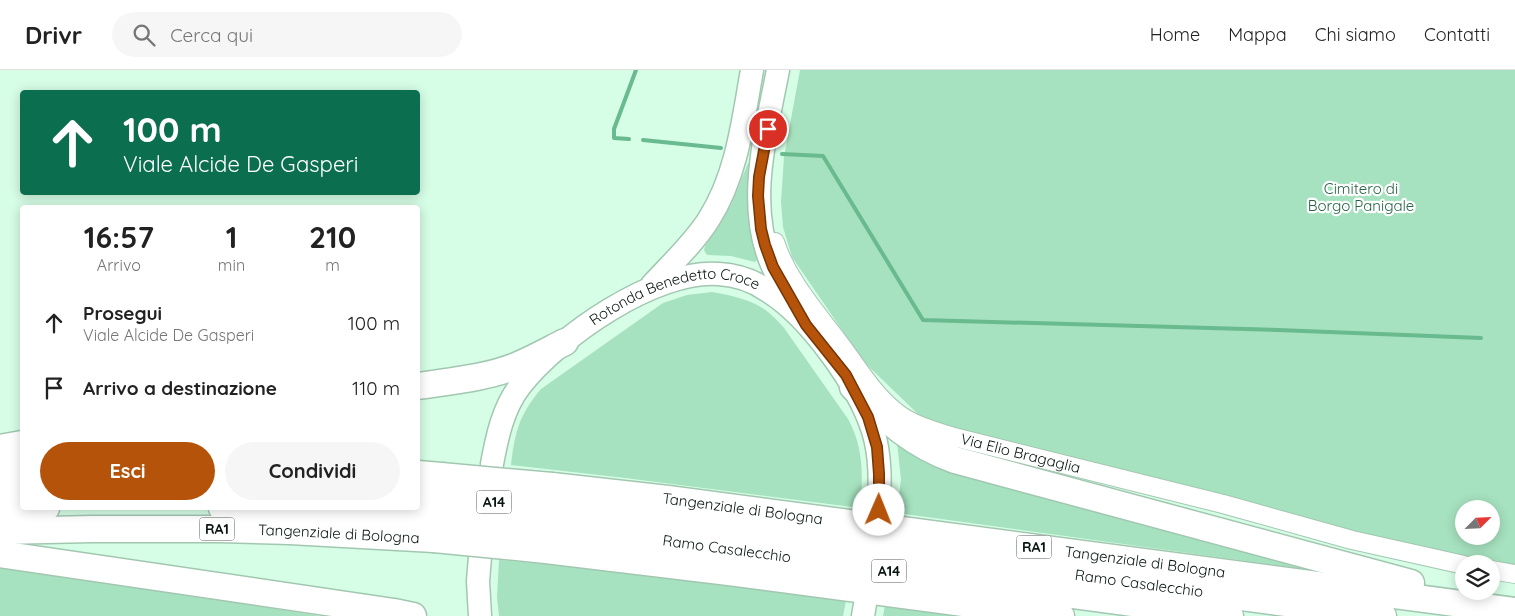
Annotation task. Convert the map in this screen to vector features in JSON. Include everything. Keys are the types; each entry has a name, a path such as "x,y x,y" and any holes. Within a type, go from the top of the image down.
{"highway":[{"path":"420,386 503,370 516,366 565,342"},
{"path":"853,387 904,434 936,453 955,460 1385,576 1515,604"},
{"path":"0,448 20,444"},
{"path":"0,466 20,466"},
{"path":"0,490 20,489"},
{"name":"Ramo Casalecchio","path":"431,500 549,518 640,537 1230,616"},
{"name":"Tangenziale di Bologna","path":"431,500 549,518 719,570 1061,616"},
{"name":"Tangenziale di Bologna","path":"549,518 686,501 1515,611"},
{"path":"0,509 20,509"},
{"name":"Tangenziale di Bologna","path":"0,531 92,529 290,531 386,510"},
{"name":"Ramo Casalecchio","path":"549,518 658,519 1383,616"},
{"path":"0,554 413,616"}],"main road":[{"path":"648,290 698,234 709,219 727,184 733,167 752,70"},
{"path":"778,70 759,177 758,196 761,229 773,267 806,325"},
{"name":"Rotonda Benedetto Croce","path":"492,464 504,416 520,387 565,342 596,319 648,290 693,274 719,274 756,284 777,297 806,325 833,357 853,387 868,417 877,447 879,510"},
{"path":"480,557 478,581 480,616"}],"street":[{"name":"Via Elio Bragaglia","path":"768,129 766,187 771,229 779,254 793,280 880,397 901,415 924,427 954,437 1185,494 1352,540 1455,563"},
{"path":"1500,572 1515,574"}],"green space":[{"name":"Cimitero di Borgo Panigale","path":"800,70 1515,70 1515,565 1500,563 1500,555 1455,556 1438,553 958,433 918,414 864,362 792,257 783,227 781,202 784,157"},
{"path":"748,163 752,165 749,200 753,234 759,257 755,262 731,256 707,255 704,250 705,246 732,203"},
{"path":"712,292 745,300 772,315 784,328 848,419 860,451 862,485 860,508 511,465 519,424 541,389 663,303 687,295"},
{"path":"897,443 1305,566 1305,569 897,513 901,479"},
{"path":"499,560 587,568 846,601 843,616 499,616 497,597"},
{"path":"0,567 23,569 320,616 0,616"},
{"path":"885,606 965,616 883,616"}],"waterway":[{"path":"629,139 614,138 614,129 636,70"},
{"path":"643,140 721,148"},
{"path":"782,154 823,156 923,320 1481,338"}],"route":[{"path":"768,129 759,177 758,196 761,229 765,245 773,267 806,325 846,375 868,417 877,447 879,510"}]}
